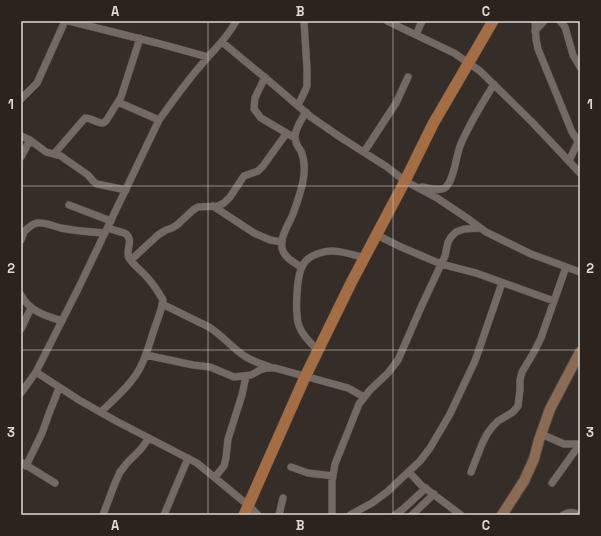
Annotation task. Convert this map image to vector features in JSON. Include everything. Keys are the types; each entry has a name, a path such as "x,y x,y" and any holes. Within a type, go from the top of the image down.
{"main road":[{"path":"246,510 305,377 351,283 405,181 433,124 493,21"}],"street":[{"path":"21,99 37,83 65,21"},
{"path":"69,21 140,38 208,57"},
{"path":"21,393 36,372 62,321 159,120 181,90 222,42 236,21"},
{"path":"298,105 305,91 307,81 304,21"},
{"path":"388,21 454,53 480,70 580,173"},
{"path":"416,35 422,21"},
{"path":"535,21 538,49 572,132 578,141 569,161"},
{"path":"535,31 544,21"},
{"path":"560,21 565,27 573,55 580,67"},
{"path":"54,154 85,118 99,123 106,121 121,98 140,38"},
{"path":"222,42 320,123 387,167 405,181 441,200 486,232 527,252 580,272"},
{"path":"265,77 255,98 254,109 261,118 295,138"},
{"path":"364,152 396,103 408,77"},
{"path":"416,187 442,189 446,187 466,134 494,84"},
{"path":"118,102 159,120"},
{"path":"301,267 284,254 282,242 283,236 298,201 303,181 304,160 295,138 298,127 306,112"},
{"path":"131,260 158,235 177,225 193,210 198,207 218,206 224,203 230,197 244,176 258,171 263,166 286,134"},
{"path":"21,136 30,140 46,152 61,156 84,172 97,184 126,190"},
{"path":"21,157 30,140"},
{"path":"69,205 111,221"},
{"path":"213,206 254,233 270,240 282,242"},
{"path":"21,240 22,232 33,224 37,223 68,229 106,231 126,234 130,242 128,256 157,290 163,300 146,355 140,368 135,376 101,412"},
{"path":"332,515 333,476 335,464 359,404 398,360 445,256 448,242 451,237 456,232 464,229 480,228"},
{"path":"377,235 441,264 476,273 554,301"},
{"path":"318,350 308,340 299,324 297,304 301,267 312,256 331,251 343,252 365,258"},
{"path":"471,472 482,444 490,430 498,421 513,412 518,406 520,400 520,380 522,372 541,338 566,267"},
{"path":"350,515 372,503 387,492 420,461 430,448 450,414 475,361 502,283"},
{"path":"21,295 31,308 62,321"},
{"path":"162,304 210,327 246,357 254,362 270,368"},
{"path":"21,329 31,308"},
{"path":"502,515 524,481 534,459 541,434 556,398 580,352"},
{"path":"146,355 210,367 234,377 252,375 267,368 283,369 305,377 348,388 364,397"},
{"path":"36,372 59,388 101,412 197,463 215,477 246,510 258,515"},
{"path":"215,477 224,466 228,439 242,395 246,376"},
{"path":"21,472 42,433 59,388"},
{"path":"541,434 564,444 580,444"},
{"path":"103,515 120,472 149,438"},
{"path":"552,482 580,444"},
{"path":"164,515 188,458"},
{"path":"24,464 55,483"},
{"path":"291,467 308,473 333,476"},
{"path":"409,472 426,488 461,515"},
{"path":"396,515 426,488"},
{"path":"412,515 434,494"},
{"path":"279,515 283,498"},
{"path":"563,515 568,513 579,515"}]}
